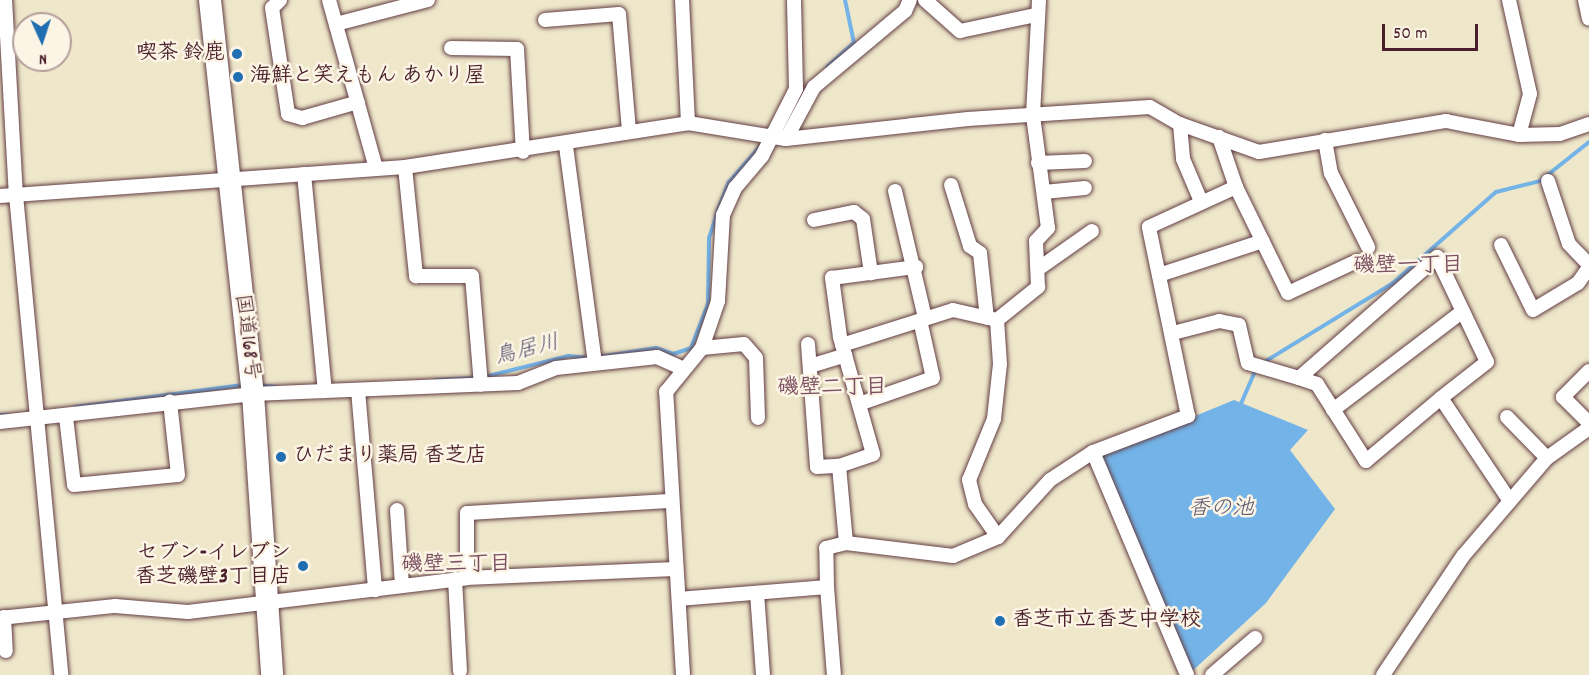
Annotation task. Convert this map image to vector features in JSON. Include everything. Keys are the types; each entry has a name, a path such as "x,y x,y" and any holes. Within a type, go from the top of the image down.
{"highway":[{"name":"国道168号","path":"210,0 226,180 252,385 272,675"}],"street":[{"path":"5,0 16,195 62,675"},
{"path":"329,0 376,168"},
{"path":"336,24 428,0"},
{"path":"682,0 688,123"},
{"path":"683,675 679,599 674,569 666,392 682,368 702,348 718,301 723,215 771,137 796,89 794,0"},
{"path":"786,139 814,87 916,0 960,31 1036,15"},
{"path":"810,366 843,350 952,310 992,319 1038,287 1036,241 1048,228 1033,115 1038,0"},
{"path":"1509,0 1530,94 1520,135"},
{"path":"1585,0 1589,19"},
{"path":"273,3 288,114 302,118 358,102"},
{"path":"545,21 619,14 629,130"},
{"path":"451,48 517,49 523,152"},
{"path":"0,196 405,167 566,146 629,130 688,123 786,139 1033,115 1150,107 1180,124 1259,152 1446,121 1520,135 1560,134 1589,124"},
{"path":"1180,124 1183,159 1200,199"},
{"path":"1219,137 1236,187 1288,293 1357,261"},
{"path":"1325,141 1331,173 1368,248"},
{"path":"566,146 595,363"},
{"path":"1038,163 1085,161"},
{"path":"405,167 416,276 472,276 481,385"},
{"path":"304,174 325,391"},
{"path":"1501,245 1533,310 1578,283 1589,266 1569,244 1548,181"},
{"path":"951,184 970,246 980,253 1000,364 994,418 969,480 975,504 998,537"},
{"path":"834,675 826,548 846,543 953,556 998,537 1050,480 1094,452 1188,416 1173,333 1149,227 1200,199 1236,187"},
{"path":"1044,192 1085,188"},
{"path":"859,404 933,378 916,267 895,191"},
{"path":"814,220 854,212 863,219 871,273"},
{"path":"1038,268 1092,231"},
{"path":"1159,275 1263,241"},
{"path":"1173,333 1219,321 1239,325 1248,363 1317,384 1366,461 1487,362 1437,258 1299,378"},
{"path":"808,344 817,467 839,466 873,454 843,350 832,278 916,267"},
{"path":"1334,410 1463,311"},
{"path":"702,348 744,344 756,358 758,418"},
{"path":"0,422 38,417 66,417 170,401 252,385 325,391 518,383 556,368 657,357 682,368"},
{"path":"1589,371 1563,398 1589,423"},
{"path":"358,390 375,590"},
{"path":"1441,398 1510,501"},
{"path":"66,417 74,485 178,475 170,401"},
{"path":"1507,417 1548,458"},
{"path":"1383,675 1463,556 1548,458 1589,428"},
{"path":"1094,452 1187,675"},
{"path":"839,466 846,543"},
{"path":"460,671 461,578 468,513 670,501"},
{"path":"397,510 402,586"},
{"path":"6,651 2,617 115,606 188,612 461,578 674,569"},
{"path":"679,599 827,587"},
{"path":"757,593 763,675"},
{"path":"1212,675 1255,638"}],"water":[{"name":"香の池","path":"1234,400 1308,430 1290,450 1335,509 1266,603 1188,675 1100,455"}],"waterway":[{"name":"鳥居川","path":"827,67 854,43 845,0"},
{"path":"1261,364 1393,283 1496,192 1540,181 1589,142"},
{"name":"鳥居川","path":"598,357 656,348 673,354 691,348 708,304 709,238 718,210 729,182 761,145"},
{"name":"鳥居川","path":"484,377 568,356 590,358"},
{"path":"1240,406 1256,369"},
{"name":"鳥居川","path":"436,380 476,378"},
{"name":"鳥居川","path":"75,407 243,385"},
{"name":"鳥居川","path":"259,385 276,387"},
{"name":"鳥居川","path":"0,415 8,415"}],"place":[{"name":"喫茶 鈴鹿","path":"237,54"},
{"name":"海鮮と笑えもん あかり屋","path":"238,77"},
{"name":"ひだまり薬局 香芝店","path":"281,457"},
{"name":"セブン-イレブン 香芝磯壁3丁目店","path":"303,566"},
{"name":"香芝市立香芝中学校","path":"1000,621"}],"district":[{"name":"磯壁一丁目","path":"1408,267"},
{"name":"磯壁二丁目","path":"832,389"},
{"name":"磯壁三丁目","path":"456,566"}]}
